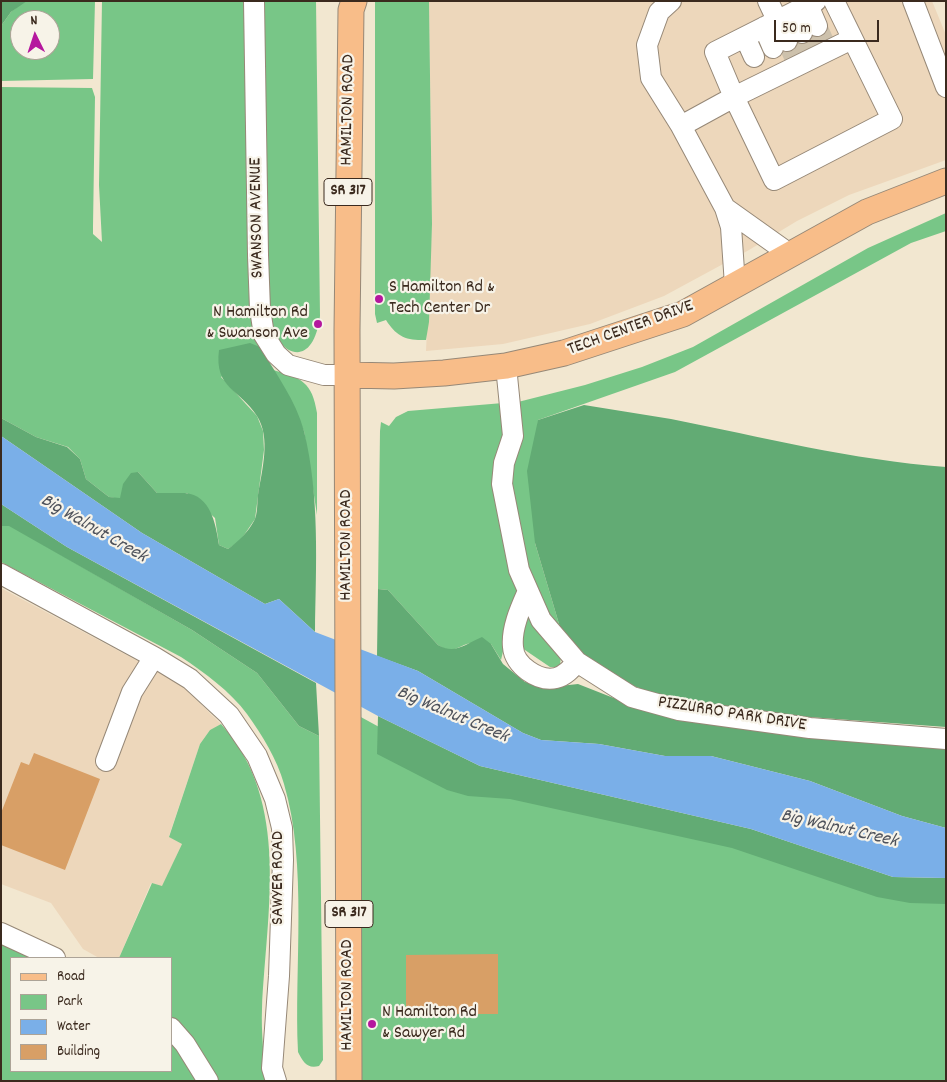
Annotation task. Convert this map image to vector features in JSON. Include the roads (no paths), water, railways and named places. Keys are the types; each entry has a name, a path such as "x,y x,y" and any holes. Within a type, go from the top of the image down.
{"main road":[{"name":"HAMILTON ROAD","path":"349,1081 348,375 350,4"},
{"name":"TECH CENTER DRIVE","path":"348,375 394,376 506,366 564,354 683,314 866,212 946,180"}],"street":[{"name":"SWANSON AVENUE","path":"254,1 258,256 260,309 264,335 276,354 288,365 324,375 348,375"},
{"path":"671,1 659,12 648,45 651,78 681,126 726,208 730,227 736,285"},
{"path":"768,1 792,13"},
{"path":"792,13 715,52 734,97 774,180 892,120 834,1"},
{"path":"919,5 946,87"},
{"path":"792,13 801,51"},
{"path":"792,13 801,51"},
{"path":"745,37 761,71"},
{"path":"681,126 734,97 761,71 801,51 852,39"},
{"path":"726,208 791,255"},
{"name":"PIZZURRO PARK DRIVE","path":"506,366 513,436 504,463 502,484 519,570 541,620 577,662 632,697 679,710 810,728 946,739"},
{"name":"SAWYER ROAD","path":"1,574 154,657 190,679 229,715 257,756 274,799 282,828 283,860 279,976 272,1068 276,1081"},
{"path":"528,591 519,610 514,632 513,648 520,664 534,675 555,679 569,672 577,662"},
{"path":"106,761 132,692 154,657"},
{"path":"1,933 53,957"},
{"path":"172,1029 186,1044 208,1081"}],"water":[{"name":"Big Walnut Creek","path":"1,436 142,533 265,604 279,599 315,632 418,671 523,733 541,740 599,744 665,756 711,756 810,781 902,816 946,828 946,878 893,877 751,829 480,766 378,716 67,547 1,504"}],"tunnel":[{"path":"817,26 825,44"},
{"path":"802,33 810,51"},
{"path":"787,41 794,57"}],"place":[{"name":"S Hamilton Rd & Tech Center Dr","path":"379,299"},
{"name":"N Hamilton Rd & Swanson Ave","path":"318,324"},
{"name":"N Hamilton Rd & Sawyer Rd","path":"372,1024"}]}
